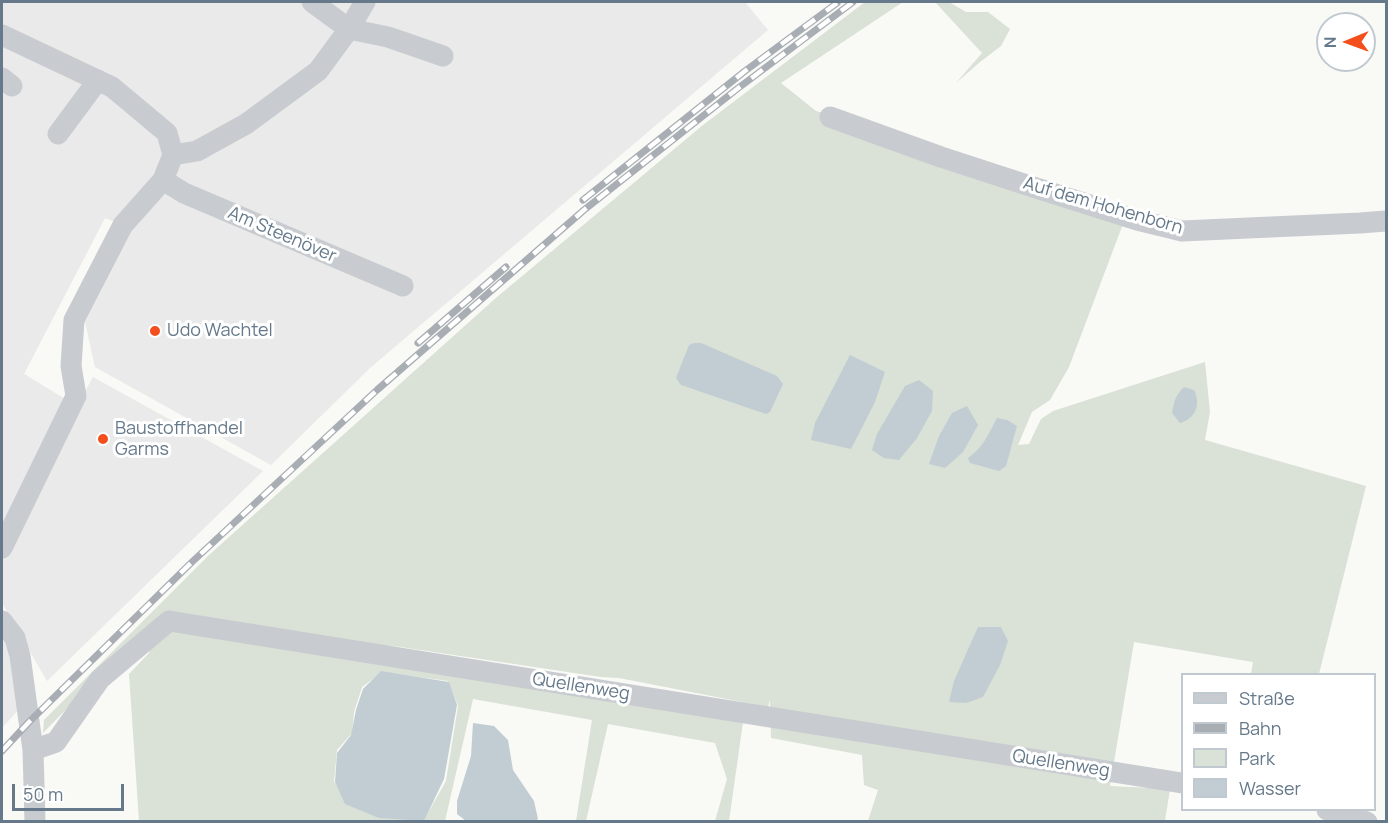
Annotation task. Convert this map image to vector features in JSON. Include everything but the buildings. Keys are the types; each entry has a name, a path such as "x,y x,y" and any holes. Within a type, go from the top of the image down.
{"street":[{"path":"312,2 349,28 388,37 443,56"},
{"path":"173,155 196,151 255,117 318,71 349,28 364,2"},
{"path":"2,35 112,87 167,133 173,155 163,180 123,225 74,320 71,366 76,396 2,548"},
{"path":"58,134 98,80"},
{"name":"Auf dem Hohenborn","path":"830,117 1019,183 1137,220 1182,231 1386,221"},
{"name":"Am Steenöver","path":"163,180 184,193 403,286"},
{"path":"2,621 15,638 20,656 33,750 35,822"},
{"name":"Quellenweg","path":"33,750 56,742 100,679 169,621 1181,783"},
{"path":"1330,811 1367,822"}],"shaded area":[{"path":"2,2 745,2 768,30 370,368 271,465 95,367 85,322 133,229 105,218 24,374 77,406 93,377 263,471 47,681 2,603"},
{"path":"2,630 11,642 21,707 2,728"}],"green space":[{"path":"865,2 903,2 781,83 816,111 849,120 1123,224 1069,367 1050,400 1032,412 1018,445 1029,444 1041,419 1053,411 1205,362 1210,412 1205,440 1366,486 1319,673 1251,673 1253,662 1134,642 1110,786 1170,789 1165,821 868,821 878,790 864,785 862,755 771,738 770,700 768,707 619,678 387,645 743,722 729,821 715,821 727,779 715,743 608,724 586,821 576,821 592,720 473,699 445,821 139,821 129,674 150,652 130,644 43,733 44,720 209,555 497,297 703,125","holes":["382,672 448,681 458,706 446,781 424,820 347,804 334,781 337,750 352,733 354,712 362,687"]},
{"path":"935,2 949,2 966,12 988,12 1010,29 1001,46 956,83 982,53"}],"water":[{"path":"701,343 777,376 783,384 770,412 766,414 681,385 676,378 689,345"},
{"path":"850,355 885,372 875,402 851,449 811,440 815,423"},
{"path":"919,380 933,391 932,411 917,438 899,460 884,458 872,450 877,434 905,386"},
{"path":"1184,387 1194,390 1197,406 1190,418 1180,423 1172,413 1175,399"},
{"path":"967,406 978,425 963,452 945,468 929,464 939,436 952,413"},
{"path":"997,418 1007,420 1017,426 1006,466 999,471 970,463 968,458 982,445"},
{"path":"978,627 1001,627 1008,641 1000,665 983,697 966,703 949,702 954,681"},
{"path":"381,671 449,682 457,705 444,779 424,821 379,818 345,804 335,782 337,753 351,735 363,689"},
{"path":"473,723 494,726 508,740 513,770 534,801 538,819 534,822 466,821 457,814 457,801 471,756"}],"railway":[{"path":"2,751 192,562 377,390 584,210 737,89 853,2"},
{"path":"583,200 745,71 837,3"},
{"path":"418,343 506,267"}],"place":[{"name":"Udo Wachtel","path":"155,331"},
{"name":"Baustoffhandel Garms","path":"103,439"}]}
